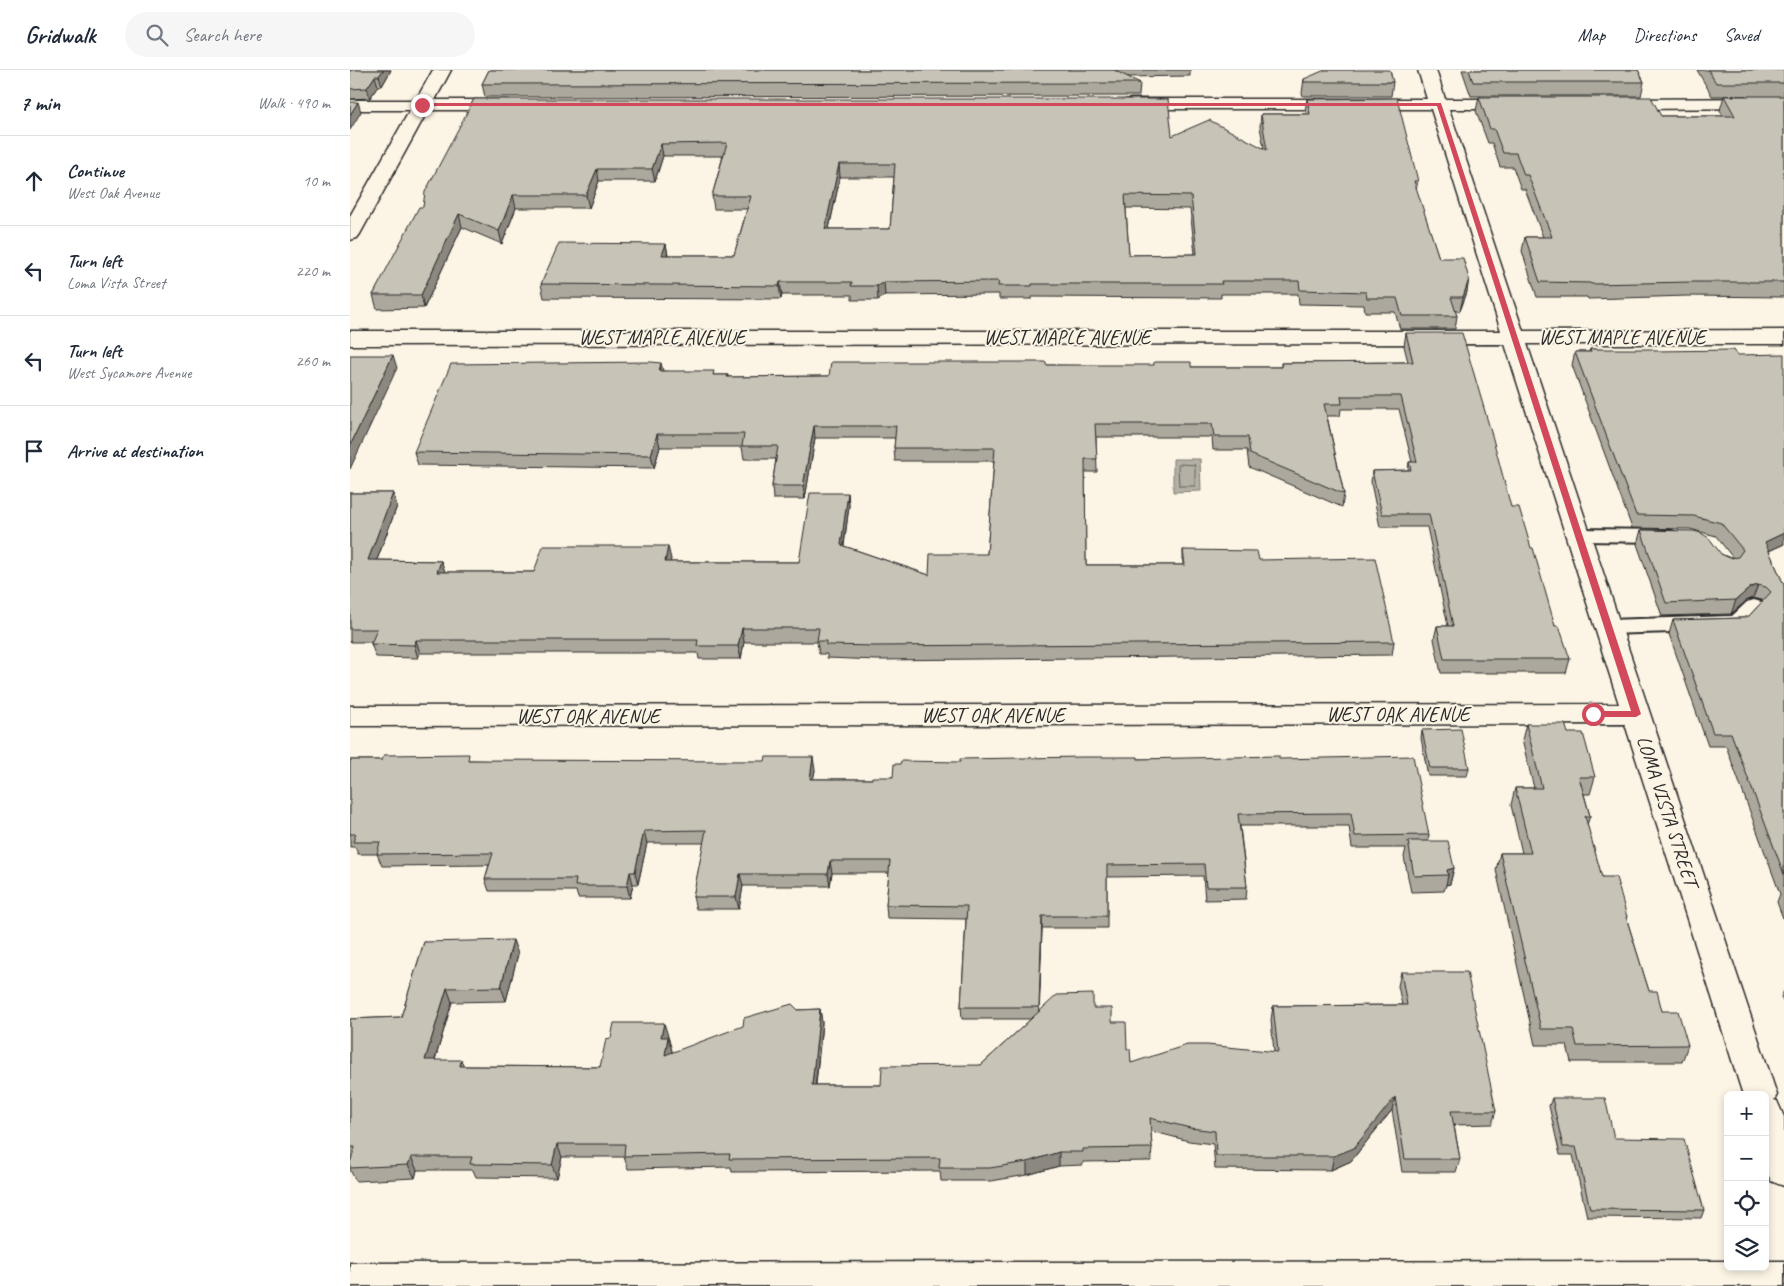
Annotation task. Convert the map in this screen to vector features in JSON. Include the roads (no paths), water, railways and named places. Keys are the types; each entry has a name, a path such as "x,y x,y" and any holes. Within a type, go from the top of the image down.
{"street":[{"path":"350,234 442,70"},
{"name":"LOMA VISTA STREET","path":"1427,70 1759,1091"},
{"path":"1596,104 1784,103"},
{"path":"1110,104 1528,104"},
{"path":"350,105 522,105"},
{"name":"WEST MAPLE AVENUE","path":"350,338 1784,337"},
{"name":"WEST OAK AVENUE","path":"350,716 1636,714"},
{"path":"1769,1124 1784,1170"},
{"path":"350,1280 623,1282 1784,1278"}],"lane":[{"path":"1578,535 1682,537"},
{"path":"1608,627 1737,623 1754,607"}],"water":[{"path":"1173,459 1200,459 1201,491 1173,492"}]}
